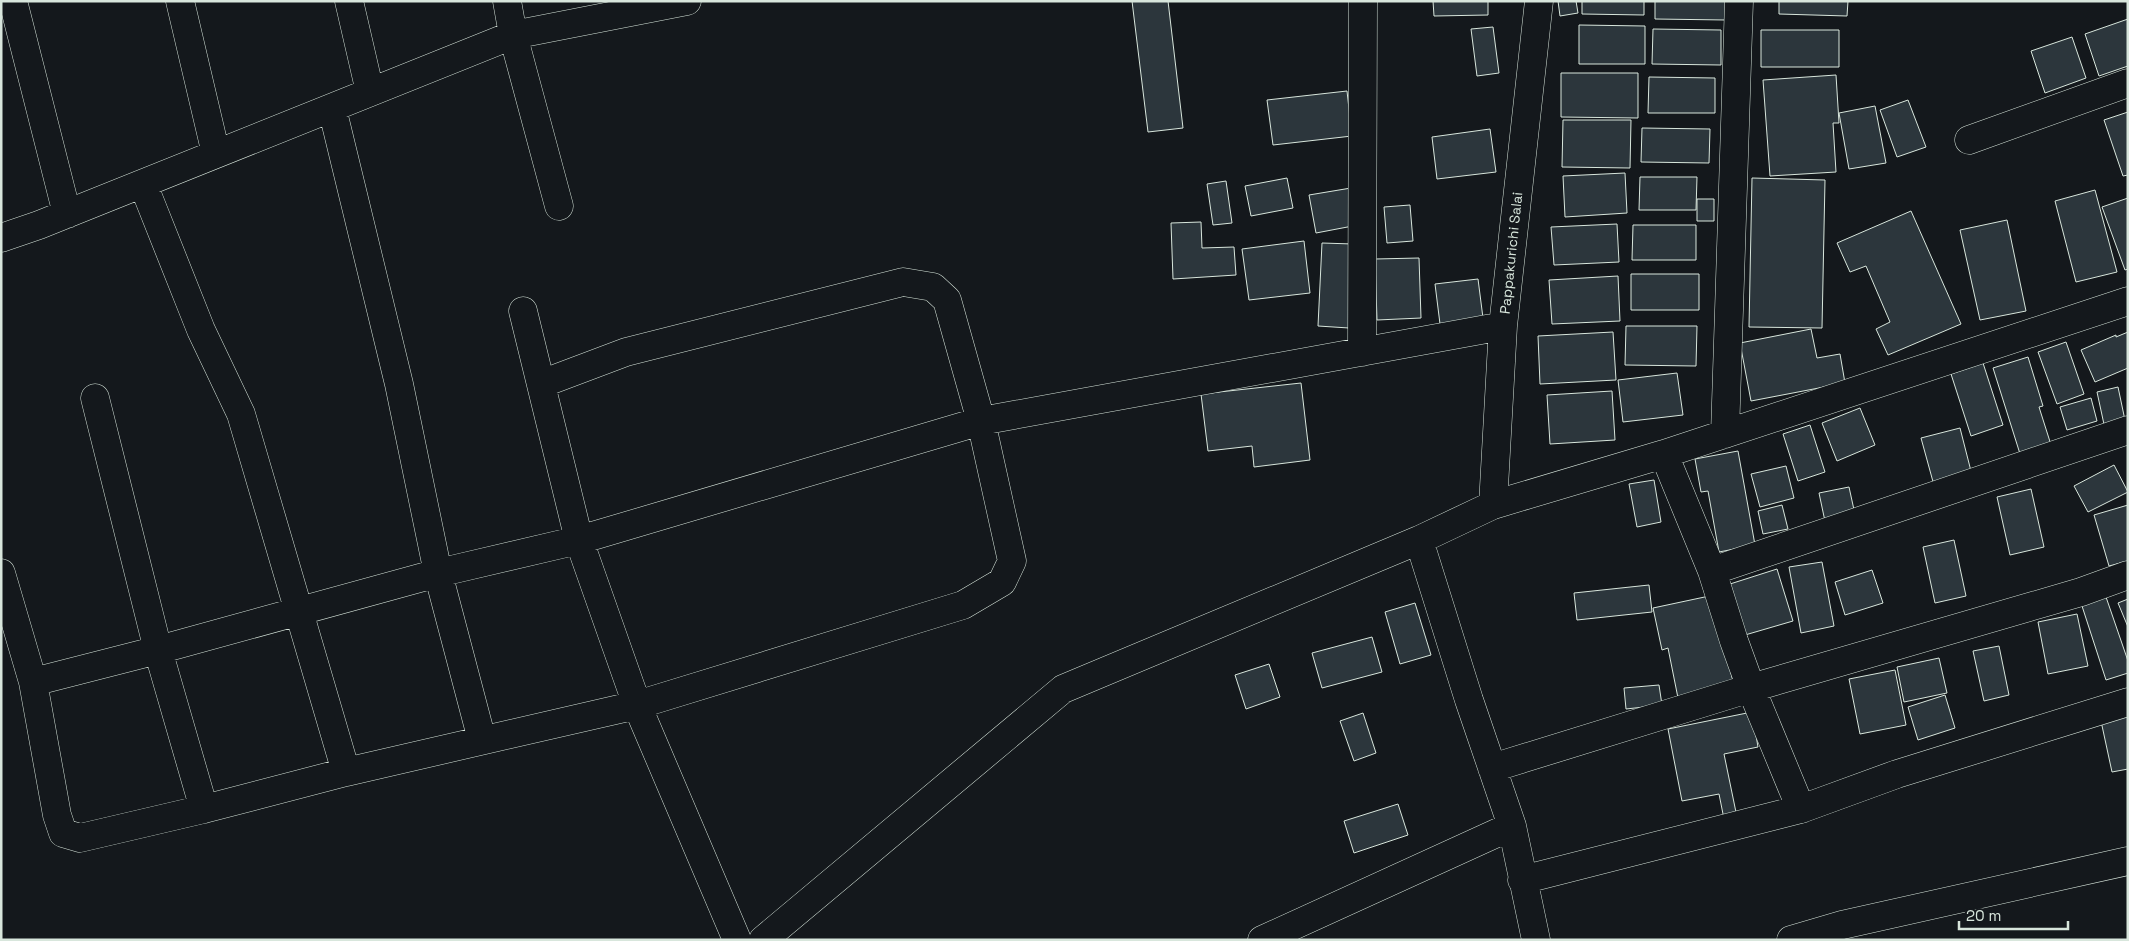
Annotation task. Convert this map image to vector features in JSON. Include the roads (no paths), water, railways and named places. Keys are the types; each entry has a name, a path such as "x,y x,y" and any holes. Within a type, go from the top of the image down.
{"street":[{"path":"13,1 67,214"},
{"path":"180,1 216,154"},
{"path":"349,1 370,92"},
{"path":"507,1 513,35 559,206"},
{"path":"1,238 67,214 513,35 688,1"},
{"path":"1362,352 1363,1"},
{"name":"Pappakurichi Salai","path":"1493,505 1503,326 1539,1"},
{"path":"1725,434 1739,1"},
{"path":"1969,140 2128,83"},
{"path":"332,108 399,384 438,573 482,740"},
{"path":"142,184 201,330 241,414 297,611 346,772"},
{"path":"1,573 32,682 57,816 63,833 80,838 96,836 346,772 637,705 963,604 1002,582 1012,561 981,420 947,300 933,287 903,282 626,352 541,384"},
{"path":"763,940 1063,689 1419,540 1493,505 1664,454 2128,301"},
{"path":"523,311 579,540 637,705 738,940"},
{"path":"32,682 158,650 438,573 579,540 981,420 1503,326"},
{"path":"95,398 158,650 204,809"},
{"path":"1712,571 2128,430"},
{"path":"1664,454 1712,571 1734,641 1801,809"},
{"path":"1419,540 1512,826 1536,940"},
{"path":"1492,768 1752,688 2081,592 2128,575"},
{"path":"1522,880 1801,809 1897,774 2128,702"},
{"path":"1262,940 1512,826"},
{"path":"1791,940 1845,932 2128,861"}]}
